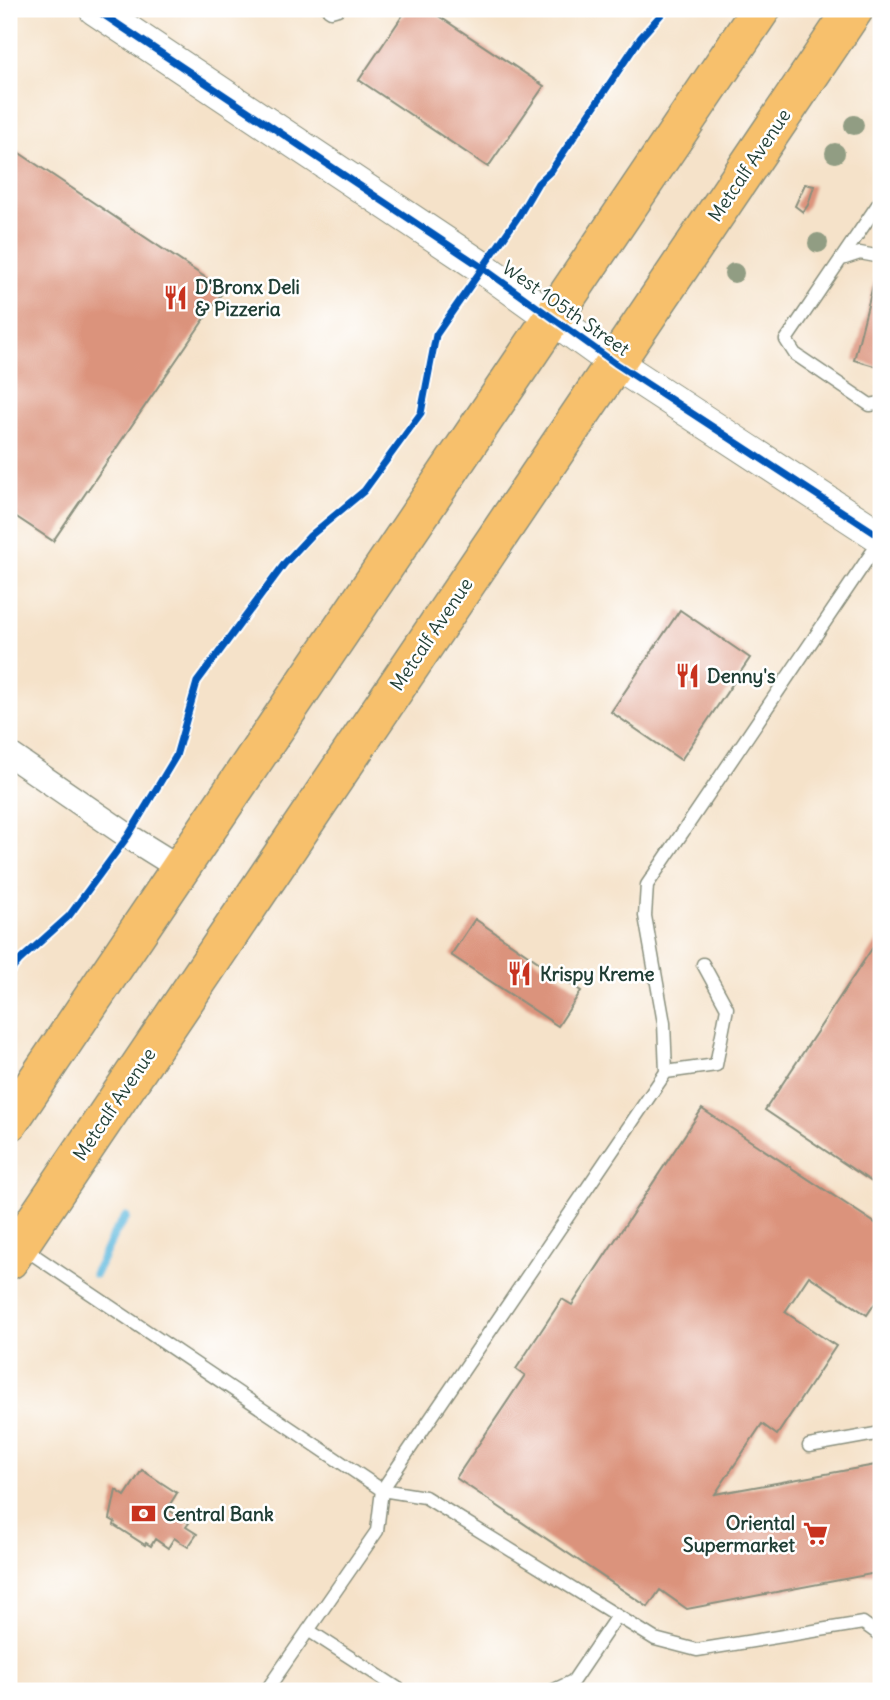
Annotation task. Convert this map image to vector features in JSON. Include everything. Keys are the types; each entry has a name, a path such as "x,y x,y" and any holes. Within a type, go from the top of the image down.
{"main road":[{"path":"9,1122 761,9"},
{"name":"Metcalf Avenue","path":"14,1252 854,9"}],"street":[{"name":"West 105th Street","path":"95,9 483,268 615,363 881,538"},
{"path":"9,754 181,869"}],"lane":[{"path":"328,9 338,9"},
{"path":"881,200 786,340 794,354 870,405 881,403"},
{"path":"842,258 860,253 881,257"},
{"path":"266,1691 377,1531 382,1490 666,1072 664,1023 645,916 647,885 881,538"},
{"path":"666,1072 716,1065 727,1008 704,964"},
{"path":"14,1252 382,1490 425,1497 654,1639 697,1650 863,1623 881,1636"},
{"path":"809,1446 881,1433"},
{"path":"552,1691 573,1681 617,1616"},
{"path":"309,1630 402,1691"}],"building":[{"path":"407,9 428,9 544,86 488,167 359,80"},
{"path":"9,146 224,290 53,541 9,512"},
{"path":"805,184 814,186 803,212 795,206"},
{"path":"878,266 881,266 881,368 854,360"},
{"path":"680,610 750,658 681,760 611,712"},
{"path":"475,919 581,991 558,1026 451,955"},
{"path":"881,935 881,1188 765,1110"},
{"path":"702,1109 881,1227 881,1294 867,1315 809,1276 785,1312 836,1346 777,1435 762,1424 715,1494 881,1464 881,1577 876,1573 687,1609 660,1590 648,1607 456,1478 525,1375 516,1369 562,1299 572,1305"},
{"name":"Central Bank","path":"142,1470 177,1493 167,1509 189,1523 186,1527 197,1534 188,1547 174,1538 168,1548 155,1539 151,1546 146,1543 145,1545 114,1525 115,1522 110,1519 116,1490 125,1496"}],"waterway":[{"path":"95,1274 114,1234 126,1217"}],"cycle path":[{"path":"95,9 483,268 615,363 881,537"},
{"path":"9,973 69,916 128,836 176,756 197,682 285,563 310,536 364,491 421,413 436,335 518,217 538,183 551,171 641,37 666,9"}],"place":[{"name":"D'Bronx Deli & Pizzeria","path":"175,298"},
{"name":"Denny's","path":"687,676"},
{"name":"Krispy Kreme","path":"520,974"},
{"name":"Central Bank","path":"143,1514"},
{"name":"Oriental Supermarket","path":"815,1534"}]}
